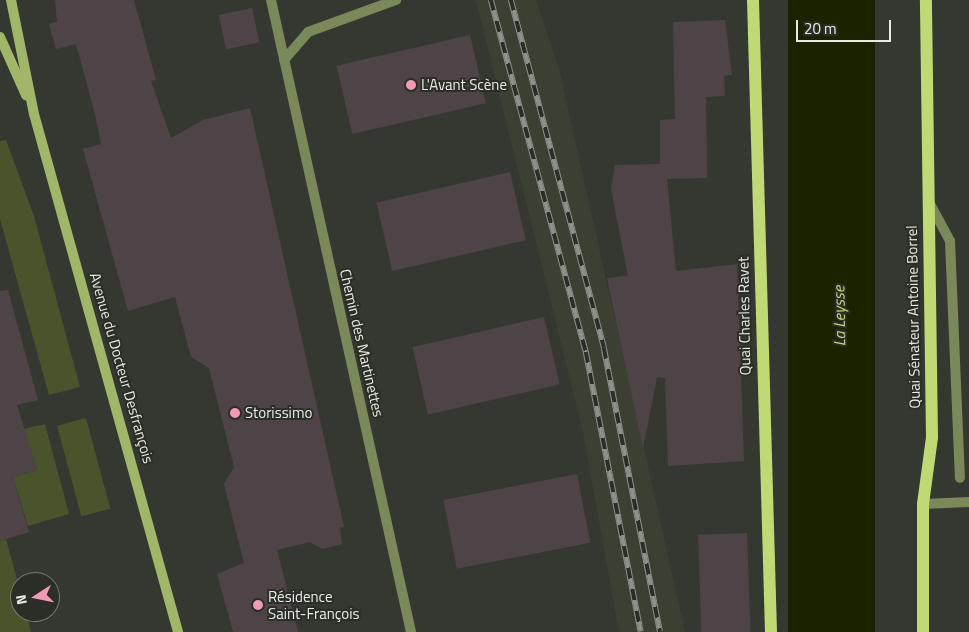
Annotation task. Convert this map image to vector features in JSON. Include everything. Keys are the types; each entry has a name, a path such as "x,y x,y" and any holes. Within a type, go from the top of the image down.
{"main road":[{"path":"11,0 34,114"},
{"name":"Quai Charles Ravet","path":"752,0 771,632"},
{"name":"Quai Sénateur Antoine Borrel","path":"923,632 923,504 932,437 927,196 926,0"},
{"path":"0,37 34,114"},
{"name":"Avenue du Docteur Desfrançois","path":"34,114 178,632"}],"street":[{"name":"Chemin des Martinettes","path":"271,0 411,632"},
{"path":"284,60 308,32 396,0"},
{"path":"927,196 950,241 960,478"},
{"path":"923,504 969,502"}],"shaded area":[{"path":"476,0 536,0 559,69 685,632 619,632 583,432"},
{"path":"6,140 34,216 80,387 49,395 0,219 0,141"},
{"path":"86,418 110,509 81,517 57,426"},
{"path":"45,424 69,514 28,526 13,477 37,470 24,429"},
{"path":"6,539 15,572 10,572 10,622 28,622 31,632 0,632 0,541"}],"water":[{"name":"La Leysse","path":"788,0 875,0 875,632 788,632"}],"building":[{"path":"55,0 134,0 156,80 151,81 171,138 203,120 250,108 344,527 340,528 342,544 322,549 310,542 277,550 298,632 233,632 217,574 244,563 224,484 234,467 209,368 191,357 175,297 128,311 83,149 101,144 95,114 76,44 56,49 49,24 57,22"},
{"path":"252,8 259,42 226,49 219,15"},
{"path":"725,20 732,75 724,76 725,96 706,97 707,178 667,179 676,271 737,264 744,461 668,466 665,378 657,377 643,448 607,278 628,276 611,189 615,165 660,164 660,120 675,119 673,22"},
{"name":"L'Avant Scène","path":"470,35 486,103 352,134 337,66"},
{"path":"510,172 526,240 392,271 377,203"},
{"path":"8,290 38,400 17,405 37,470 13,477 29,532 0,541 0,291"},
{"path":"544,317 560,384 428,415 412,347"},
{"path":"577,474 590,543 457,569 443,500"},
{"path":"747,533 750,632 701,632 698,535"}],"railway":[{"path":"491,0 586,352 641,632"},
{"path":"511,0 604,348 660,632"}],"place":[{"name":"L'Avant Scène","path":"411,85"},
{"name":"Storissimo","path":"235,413"},
{"name":"Résidence Saint-François","path":"258,605"}]}
